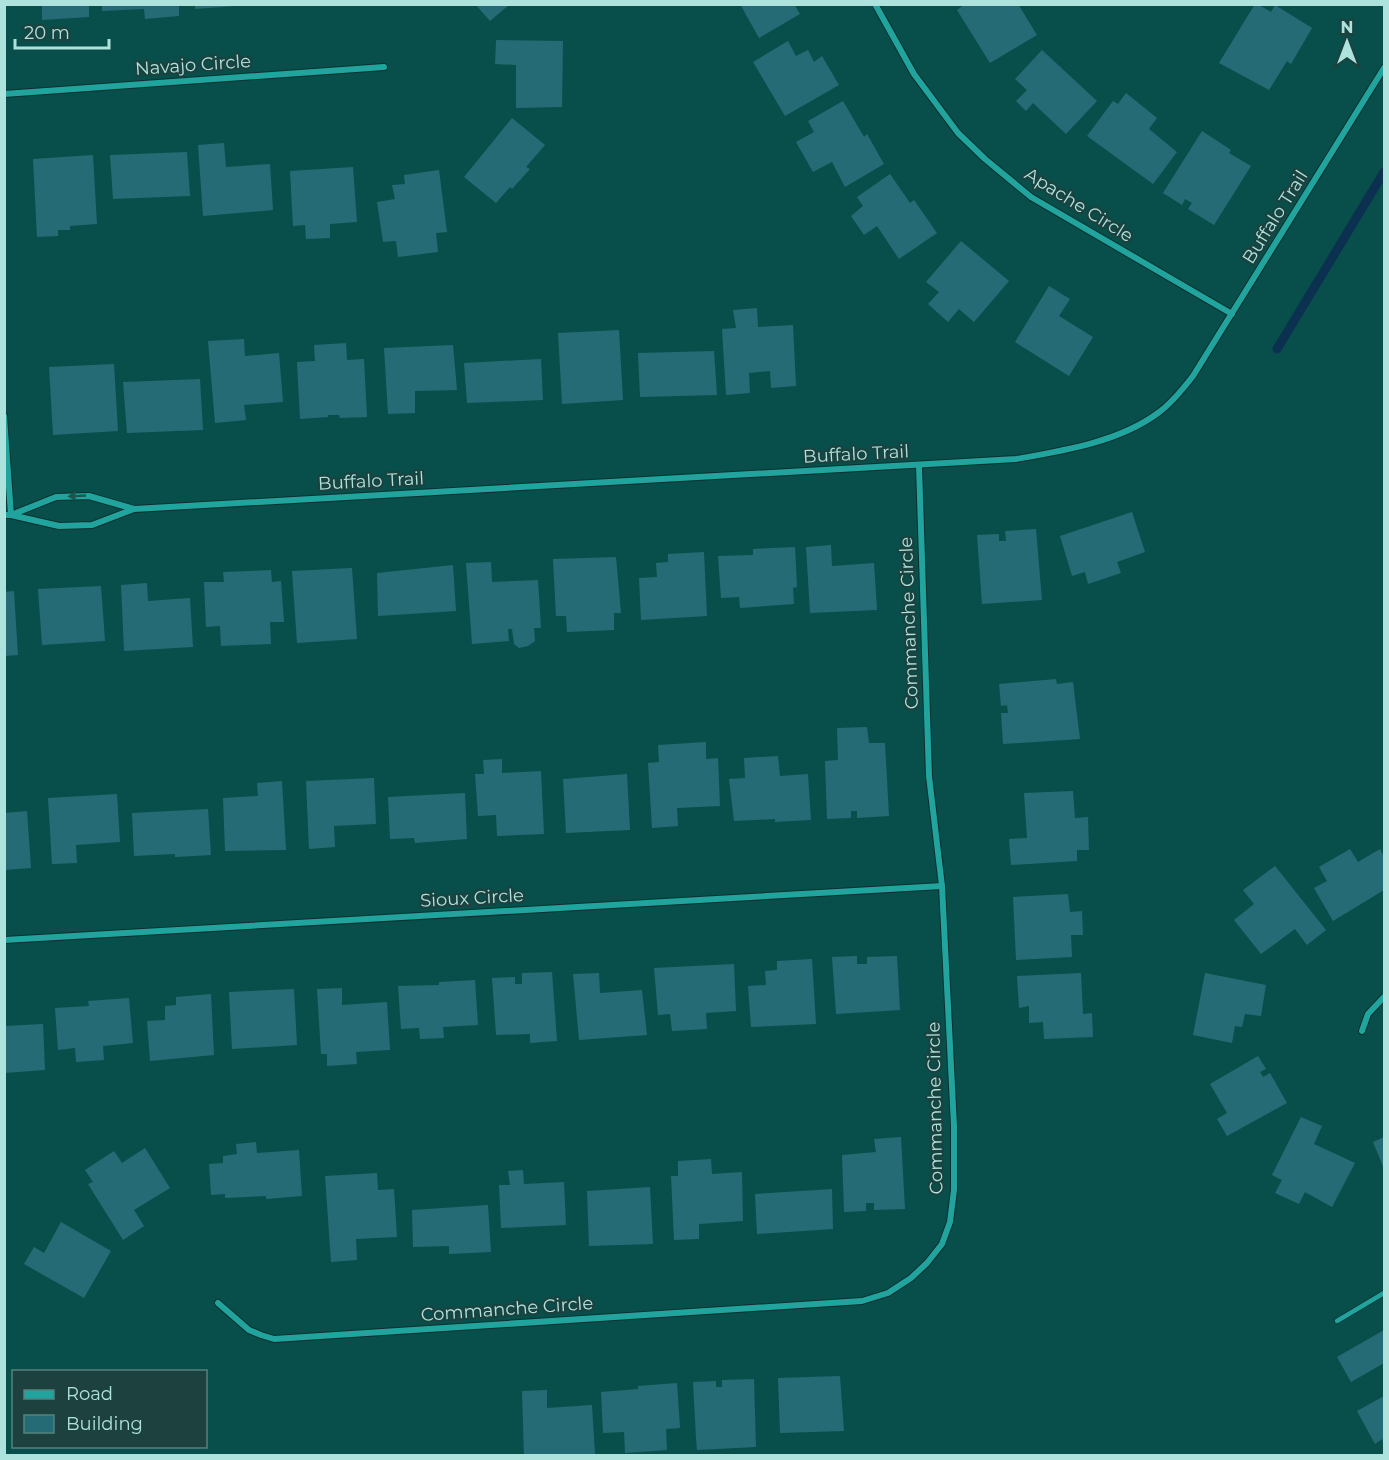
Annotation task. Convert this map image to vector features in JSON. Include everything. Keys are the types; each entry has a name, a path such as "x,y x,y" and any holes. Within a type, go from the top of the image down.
{"street":[{"name":"Apache Circle","path":"875,4 914,74 958,133 985,159 1031,197 1232,314"},
{"name":"Navajo Circle","path":"4,94 384,67"},
{"name":"Buffalo Trail","path":"8,515 59,526 92,525 134,509 919,466 1025,458 1111,437 1157,414 1178,395 1193,376 1384,68"},
{"path":"4,416 8,515"},
{"name":"Commanche Circle","path":"218,1303 249,1330 274,1339 862,1301 888,1293 911,1278 927,1263 942,1244 950,1222 954,1190 954,1126 942,886 929,776 919,466"},
{"name":"Buffalo Trail","path":"8,515 56,497 89,496 134,509"},
{"name":"Sioux Circle","path":"4,940 942,886"},
{"path":"1362,1031 1368,1014 1384,997"}],"lane":[{"path":"1337,1321 1384,1293"}],"building":[{"path":"42,4 89,4 89,17 42,20"},
{"path":"102,4 179,4 179,16 145,19 144,9 102,11"},
{"path":"195,4 236,4 236,6 195,9"},
{"path":"475,4 510,4 490,21"},
{"path":"740,4 794,4 800,14 759,38"},
{"path":"965,4 1018,4 1037,35 990,63 957,10"},
{"path":"1255,4 1271,12 1275,5 1312,28 1291,64 1287,61 1269,90 1219,63"},
{"path":"496,40 563,41 562,107 516,108 516,65 495,64"},
{"path":"788,41 796,56 808,50 814,62 822,56 839,85 785,116 753,62"},
{"path":"1042,50 1097,101 1066,134 1033,103 1026,111 1016,101 1027,90 1015,79"},
{"path":"1126,93 1157,118 1149,129 1177,152 1153,184 1087,136 1113,101 1118,104"},
{"path":"843,101 864,137 867,134 884,164 845,187 832,162 813,172 796,142 814,132 808,121"},
{"path":"512,118 545,145 526,167 530,169 496,203 464,177"},
{"path":"1202,131 1231,150 1229,153 1251,166 1214,225 1188,209 1192,203 1185,199 1182,205 1163,193"},
{"path":"224,143 226,167 270,164 273,210 203,216 198,145"},
{"path":"187,152 190,196 113,199 110,155"},
{"path":"93,155 97,224 70,226 70,230 58,230 58,236 37,237 33,159"},
{"path":"353,167 357,222 330,224 330,238 306,239 305,225 293,226 290,171"},
{"path":"439,170 447,232 436,233 438,252 398,257 396,241 383,242 377,202 395,199 392,185 405,184 404,175"},
{"path":"890,174 910,203 914,200 937,233 899,259 877,226 864,235 851,216 863,206 857,197"},
{"path":"961,241 1009,281 974,322 959,309 948,322 928,304 939,292 926,282"},
{"path":"1049,286 1070,299 1059,316 1093,337 1069,376 1015,342"},
{"path":"757,308 758,327 793,325 796,386 771,388 770,371 749,373 750,393 726,395 722,329 736,328 733,310"},
{"path":"619,330 623,400 562,404 558,333"},
{"path":"244,339 245,356 279,353 283,402 244,405 246,420 215,423 208,341"},
{"path":"346,343 347,360 364,359 367,417 340,418 339,415 328,415 328,417 300,419 297,362 315,361 314,345"},
{"path":"453,345 457,390 415,391 415,413 388,414 384,348"},
{"path":"714,351 717,395 640,397 638,353"},
{"path":"541,359 543,400 467,403 464,363"},
{"path":"114,364 118,431 53,435 49,367"},
{"path":"200,379 203,430 127,433 123,382"},
{"path":"1132,512 1145,552 1117,562 1121,573 1088,584 1085,572 1072,576 1060,536"},
{"path":"1036,529 1042,600 982,604 977,535 999,534 999,541 1006,541 1005,531"},
{"path":"831,545 832,566 874,563 877,610 810,613 806,547"},
{"path":"795,547 797,587 793,588 794,604 740,608 739,597 721,598 718,556 753,555 753,549"},
{"path":"704,552 707,616 641,620 639,578 657,577 656,563 668,562 668,554"},
{"path":"616,557 621,613 614,613 614,630 567,632 566,616 556,616 553,559"},
{"path":"491,562 492,582 538,580 541,628 534,628 535,641 528,646 519,648 514,644 512,629 508,629 509,641 472,644 466,563"},
{"path":"453,565 456,611 378,616 377,573"},
{"path":"352,568 357,639 297,643 292,571"},
{"path":"271,570 272,582 281,581 284,622 270,622 271,644 221,646 220,626 206,627 204,582 224,582 223,572"},
{"path":"147,583 148,601 190,598 193,647 124,651 121,585"},
{"path":"101,586 105,641 42,645 38,589"},
{"path":"14,591 18,655 4,656 4,592"},
{"path":"1056,679 1057,684 1073,682 1080,739 1003,744 1001,713 1008,713 1007,705 1001,706 999,684"},
{"path":"867,727 869,743 885,743 889,816 857,818 857,811 851,811 851,818 827,819 825,761 838,760 837,728"},
{"path":"706,742 706,759 718,758 720,806 677,808 678,826 652,828 648,763 659,762 658,745"},
{"path":"778,756 780,776 808,774 811,820 734,821 729,779 745,778 744,758"},
{"path":"502,759 502,773 541,771 544,834 497,836 496,815 478,816 475,774 484,774 483,760"},
{"path":"627,774 630,830 566,833 563,779"},
{"path":"374,778 376,824 334,826 335,847 309,849 306,781"},
{"path":"282,781 286,850 225,851 223,798 258,796 257,783"},
{"path":"1073,791 1075,818 1088,817 1089,850 1077,850 1077,861 1011,865 1009,839 1027,838 1024,793"},
{"path":"465,793 467,839 415,843 414,838 390,839 388,797"},
{"path":"117,794 120,842 76,845 77,863 52,864 48,798"},
{"path":"208,809 211,855 134,856 132,813"},
{"path":"27,811 31,868 4,870 4,813"},
{"path":"1350,849 1358,862 1380,849 1384,857 1384,890 1333,921 1314,888 1327,881 1319,867"},
{"path":"1275,866 1326,930 1307,945 1295,929 1261,954 1234,920 1254,904 1243,890"},
{"path":"1068,894 1070,912 1082,911 1083,935 1071,935 1072,957 1016,960 1013,897"},
{"path":"857,956 857,964 867,964 867,957 897,956 900,1010 836,1014 832,957"},
{"path":"812,959 816,1024 751,1027 748,986 766,985 765,971 777,970 777,961"},
{"path":"734,964 736,1011 706,1013 707,1029 672,1031 670,1014 658,1015 654,968"},
{"path":"552,972 557,1041 530,1043 530,1034 496,1035 492,978 515,977 515,984 522,984 522,973"},
{"path":"599,973 600,993 642,990 647,1035 579,1040 573,974"},
{"path":"1081,973 1083,1014 1092,1013 1093,1037 1044,1039 1043,1022 1029,1023 1029,1006 1019,1008 1017,976"},
{"path":"1205,973 1266,985 1261,1016 1245,1014 1242,1027 1235,1026 1232,1043 1193,1035"},
{"path":"475,980 478,1025 443,1027 444,1038 420,1039 419,1028 401,1029 398,986 439,985 439,982"},
{"path":"342,988 342,1005 387,1002 390,1050 356,1052 357,1064 327,1066 327,1054 321,1054 317,989"},
{"path":"294,989 297,1045 232,1049 229,992"},
{"path":"211,994 214,1055 150,1061 147,1021 165,1020 165,1006 176,1005 176,997"},
{"path":"129,998 133,1043 103,1046 104,1060 76,1062 75,1048 58,1050 55,1008 89,1006 88,1001"},
{"path":"43,1024 45,1070 4,1073 4,1026"},
{"path":"1258,1056 1266,1069 1260,1072 1263,1077 1270,1073 1287,1103 1227,1136 1217,1119 1227,1113 1210,1084"},
{"path":"1301,1117 1322,1126 1314,1144 1355,1163 1332,1207 1305,1192 1299,1204 1275,1193 1282,1180 1272,1175"},
{"path":"901,1137 905,1209 874,1210 874,1203 866,1203 866,1211 844,1212 842,1155 876,1152 874,1139"},
{"path":"1384,1137 1384,1169 1373,1142"},
{"path":"256,1142 257,1153 299,1150 302,1196 266,1199 266,1196 225,1198 225,1194 211,1195 209,1164 223,1163 223,1156 237,1154 236,1144"},
{"path":"145,1148 170,1188 134,1210 144,1226 123,1240 88,1184 93,1182 85,1170 114,1151 122,1163"},
{"path":"711,1159 712,1174 742,1172 743,1221 699,1224 699,1239 674,1240 671,1176 678,1176 678,1161"},
{"path":"523,1170 524,1184 564,1182 566,1225 501,1228 499,1185 510,1185 508,1171"},
{"path":"377,1173 378,1190 394,1189 397,1237 356,1239 357,1260 331,1262 325,1176"},
{"path":"650,1187 653,1244 589,1246 587,1191"},
{"path":"832,1189 833,1229 757,1234 755,1194"},
{"path":"488,1205 491,1252 449,1254 449,1246 413,1247 412,1210"},
{"path":"61,1222 111,1251 84,1298 24,1264 34,1247 44,1253"},
{"path":"1384,1330 1384,1363 1351,1382 1337,1357"},
{"path":"840,1376 844,1431 780,1433 778,1378"},
{"path":"754,1379 756,1447 697,1450 693,1382 716,1381 716,1387 722,1387 722,1380"},
{"path":"677,1383 680,1428 666,1429 667,1450 625,1453 624,1432 603,1433 601,1392"},
{"path":"547,1390 547,1408 592,1405 595,1454 524,1456 522,1391"},
{"path":"1384,1396 1384,1444 1382,1439 1375,1444 1357,1411"}],"waterway":[{"path":"1277,349 1384,172"}]}
